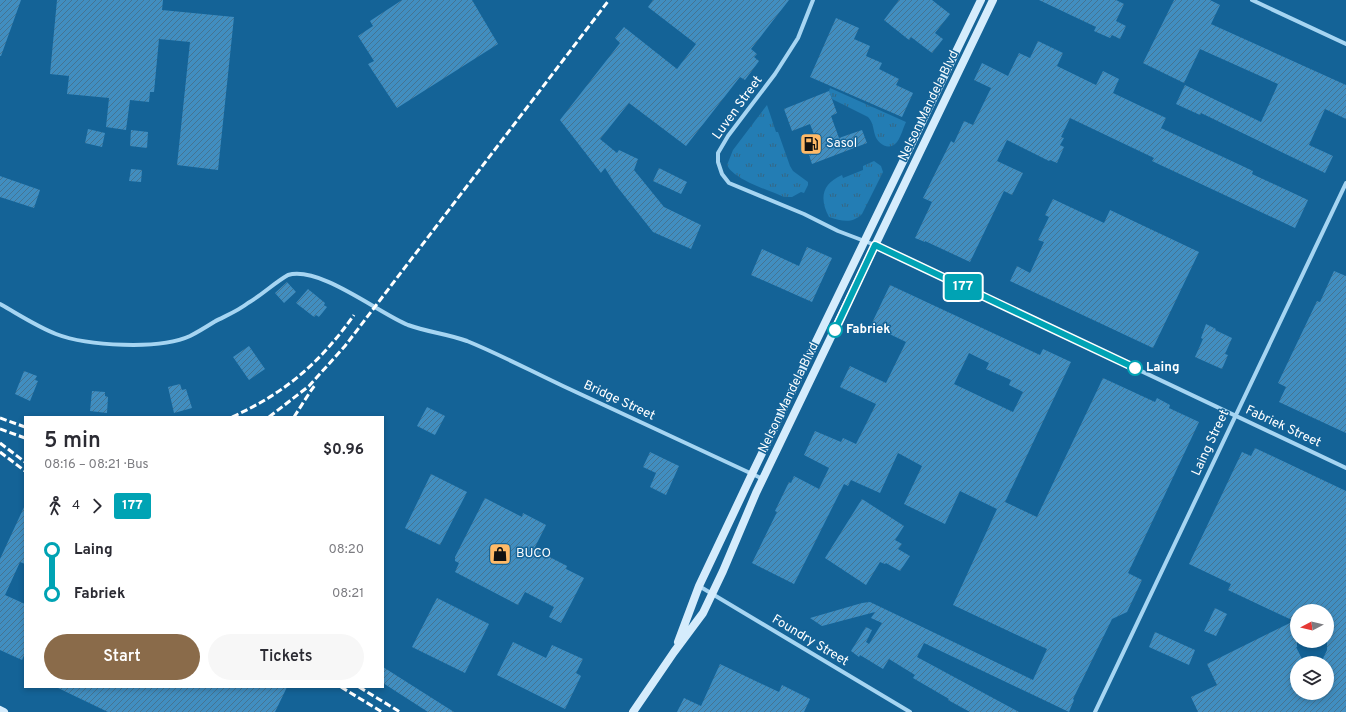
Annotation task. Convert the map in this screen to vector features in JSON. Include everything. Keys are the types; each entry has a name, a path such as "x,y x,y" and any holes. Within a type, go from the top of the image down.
{"street":[{"name":"Luven Street","path":"814,0 798,38 776,74 728,136 718,153 718,162 722,174 729,183 804,214 838,231 864,240"},
{"name":"Nelson Mandela Blvd","path":"674,652 699,586 980,0"},
{"name":"Nelson Mandela Blvd","path":"633,712 703,613 764,479 993,0"},
{"path":"1252,0 1346,44"},
{"name":"Laing Street","path":"1095,712 1346,183"},
{"name":"Fabriek Street","path":"864,240 1346,468"},
{"name":"Bridge Street","path":"0,304 50,331 71,338 89,342 112,344 163,342 198,332 248,303 283,278 295,273 304,274 331,284 393,318 409,325 466,341 764,479"},
{"name":"Foundry Street","path":"699,586 910,712"},
{"path":"0,710 4,712"}],"green space":[{"path":"830,88 906,122 897,142 894,145 887,146 878,141 870,119 832,99 829,91"},
{"path":"767,105 790,166 793,171 808,182 804,193 801,192 792,197 784,197 744,180 727,165 733,150"},
{"path":"874,161 881,166 883,172 862,214 847,221 829,217 823,198 826,187 842,175 843,178 863,170 863,166"}],"building":[{"path":"0,0 21,0 1,56 0,56"},
{"path":"57,0 163,0 162,10 234,17 218,170 177,165 190,42 159,39 154,92 150,92 149,102 130,100 126,130 106,127 109,98 67,94 69,76 50,74"},
{"path":"402,0 472,0 498,44 397,108 368,64 374,61 358,36 373,26 370,21"},
{"path":"653,0 789,0 751,49 757,54 754,57 759,61 745,80 740,77 686,146 629,103 600,139 617,153 619,150 638,159 634,170 664,207 701,225 691,249 653,232 615,184 605,168 601,173 560,120 620,43 615,38 624,27 677,69 696,44 648,7"},
{"path":"899,0 932,0 950,14 935,33 943,39 932,53 911,37 909,40 884,20"},
{"path":"1039,0 1116,0 1124,4 1116,21 1126,26 1120,39 1112,35 1110,38 1094,31 1096,27"},
{"path":"1174,0 1210,0 1220,5 1211,24 1346,85 1346,119 1325,109 1309,145 1333,156 1325,173 1201,113 1200,115 1176,104 1185,85 1261,122 1278,84 1200,49 1184,83 1143,63"},
{"path":"836,18 859,28 854,39 870,46 866,56 882,63 879,69 899,79 896,85 913,93 902,117 810,77"},
{"path":"1038,41 1063,53 1057,66 1096,85 1103,71 1119,79 1113,93 1166,118 1161,128 1253,171 1252,174 1308,200 1295,228 1152,161 1154,158 1070,118 1061,137 1064,138 1060,145 1064,147 1057,163 1050,160 1049,161 1007,140 997,161 1023,173 1012,195 1004,191 970,262 925,241 915,238 932,202 923,198 951,141 954,143 964,121 973,125 991,88 974,80 982,63 1008,76 1019,53 1030,58"},
{"path":"829,91 837,113 831,116 839,138 862,130 867,143 812,164 807,149 818,145 810,124 792,131 784,109"},
{"path":"88,129 105,133 102,147 85,143"},
{"path":"131,130 148,132 147,148 130,146"},
{"path":"659,168 687,182 681,194 653,181"},
{"path":"131,169 142,170 141,182 129,181"},
{"path":"0,176 40,190 34,208 0,197"},
{"path":"1053,199 1104,223 1110,210 1199,252 1153,348 1010,281 1017,266 1030,273 1044,242 1038,240 1049,217 1045,215"},
{"path":"807,247 832,258 812,302 751,275 762,249 799,266"},
{"path":"1334,271 1346,276 1346,433 1279,402 1286,387 1278,383 1317,301 1320,302"},
{"path":"287,282 296,292 284,303 275,293"},
{"path":"890,285 1040,355 1043,349 1071,362 1005,502 1037,517 1103,378 1155,402 1157,398 1170,405 1169,408 1199,422 1128,573 1142,580 1127,612 1112,619 1073,699 1074,700 1069,712 924,643 917,657 1019,712 970,712 913,678 915,675 889,659 883,669 860,655 859,657 851,651 866,627 872,630 866,642 869,644 882,623 871,618 875,612 822,626 810,618 870,602 1033,680 1047,649 953,605 997,509 960,491 945,524 904,504 922,466 898,453 880,493 851,480 848,486 844,484 794,584 752,563 777,512 775,511 789,482 791,483 794,476 819,489 829,468 804,455 815,431 841,442 843,438 856,444 876,404 840,387 850,366 886,383 906,342 871,325","holes":["969,353 989,363 986,369 1011,380 1009,385 1023,392 1013,412 954,384"]},
{"path":"308,289 325,303 324,305 327,307 319,317 316,315 314,317 296,303"},
{"path":"1206,324 1232,338 1225,354 1228,355 1222,369 1195,357 1203,339 1201,338"},
{"path":"249,346 265,369 249,380 233,357"},
{"path":"24,371 37,376 35,380 38,381 30,401 15,394"},
{"path":"180,384 182,390 186,389 192,408 174,413 168,387"},
{"path":"92,391 105,392 105,396 108,397 107,413 90,411"},
{"path":"427,407 445,416 435,435 417,426"},
{"path":"1255,448 1346,491 1346,712 1198,712 1191,697 1217,685 1207,664 1290,623 1290,648 1296,648 1300,656 1290,656 1290,700 1334,700 1334,656 1324,656 1327,648 1334,648 1334,604 1290,604 1290,619 1228,590 1231,584 1189,564 1242,452 1251,456"},
{"path":"650,452 679,466 666,495 650,487 656,473 643,467"},
{"path":"431,474 467,492 440,545 405,528"},
{"name":"BUCO","path":"485,498 522,517 523,513 546,525 534,549 567,566 566,569 584,578 561,623 549,617 554,607 525,592 518,605 455,572 459,563 455,561 455,557"},
{"path":"862,499 904,526 895,540 902,544 898,549 910,556 900,571 886,563 880,562 866,585 825,558"},
{"path":"24,507 24,564 20,562 5,595 24,604 24,655 22,660 0,650 0,559"},
{"path":"437,598 489,624 465,673 412,647"},
{"path":"1215,608 1227,614 1216,636 1204,631"},
{"path":"1155,632 1195,650 1189,665 1149,647"},
{"path":"513,642 546,658 552,645 583,659 576,673 581,676 565,709 497,675"},
{"path":"720,664 779,692 782,685 810,699 804,712 677,712 684,698 701,706"},
{"path":"384,668 454,712 428,712 384,684"},
{"path":"58,688 287,688 275,712 108,712"}],"railway":[{"path":"270,416 309,386 345,346 609,0"},
{"path":"234,416 269,398 300,375 328,348 354,315"},
{"path":"295,416 315,385"},
{"path":"0,418 24,427"},
{"path":"0,429 24,438"},
{"path":"0,443 24,461"},
{"path":"0,452 24,470"},
{"path":"343,688 382,712"},
{"path":"361,688 400,712"}],"bus line":[{"name":"177","path":"835,330 875,245 1135,368"}],"place":[{"name":"Sasol","path":"811,144"},
{"name":"Fabriek","path":"835,330"},
{"name":"Laing","path":"1135,368"},
{"name":"BUCO","path":"500,554"}]}
